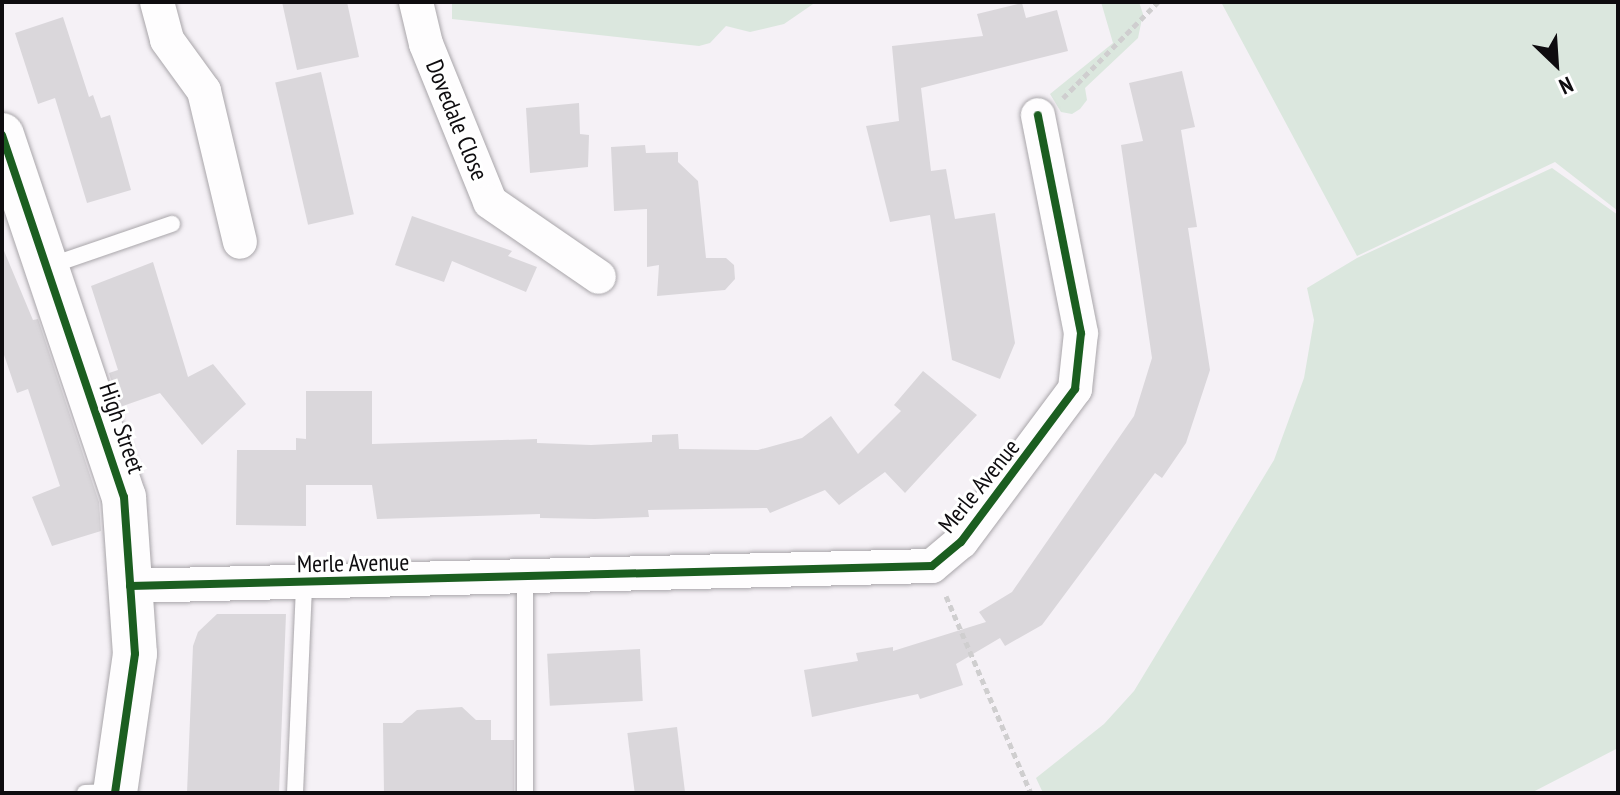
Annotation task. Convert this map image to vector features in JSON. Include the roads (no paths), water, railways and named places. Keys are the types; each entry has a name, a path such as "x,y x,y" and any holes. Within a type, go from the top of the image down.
{"street":[{"path":"157,2 167,40 204,91 240,242"},
{"name":"Dovedale Close","path":"416,2 426,44 490,202 599,277"},
{"name":"Merle Avenue","path":"130,586 525,580 932,566 961,542 1075,389 1081,333 1038,115"},
{"name":"High Street","path":"2,135 124,497 135,654 105,793"}],"lane":[{"path":"47,267 172,224"},
{"path":"525,580 525,793"},
{"path":"295,793 304,584"}]}
